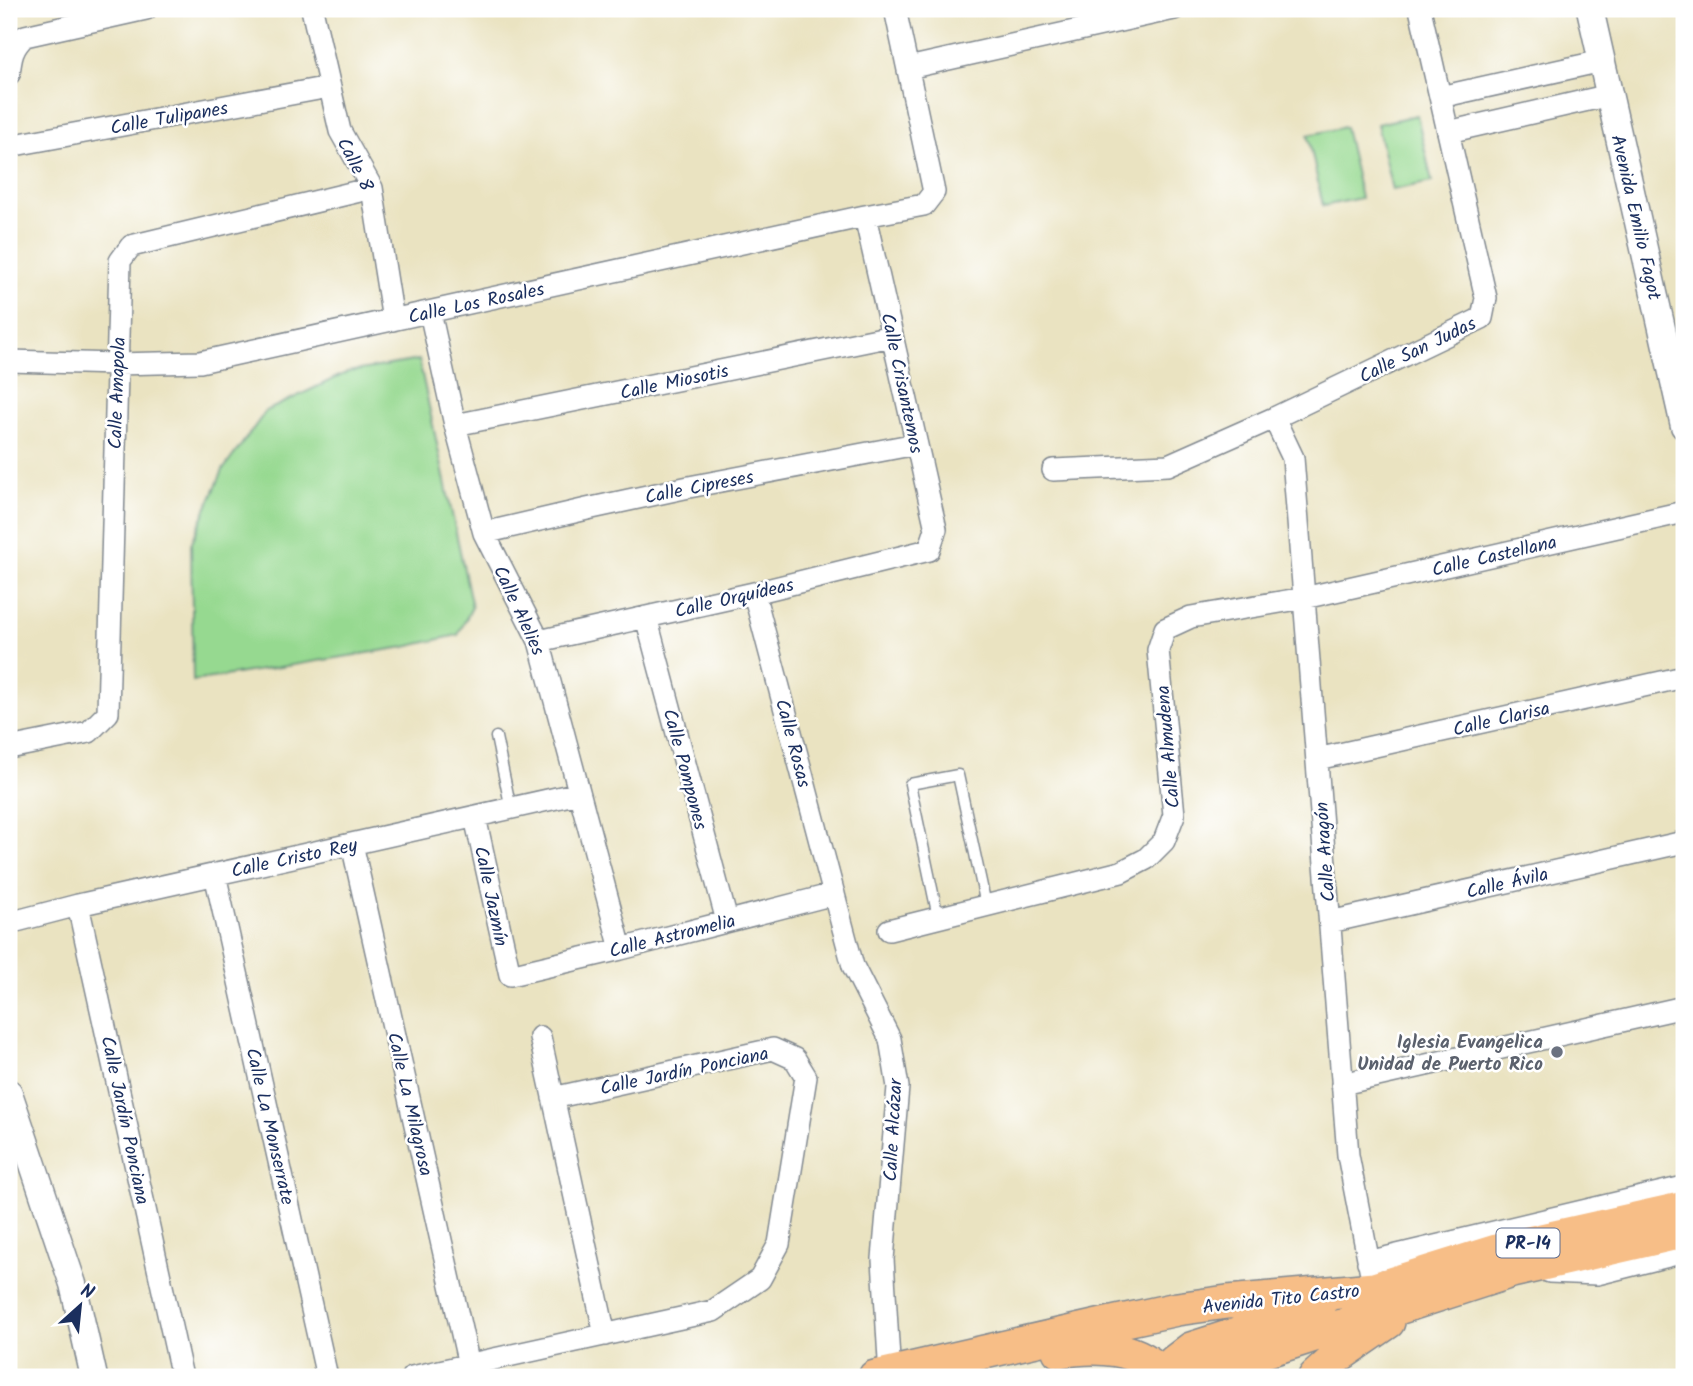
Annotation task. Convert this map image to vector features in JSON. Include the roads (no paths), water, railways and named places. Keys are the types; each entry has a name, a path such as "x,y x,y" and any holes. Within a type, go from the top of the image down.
{"main road":[{"name":"Avenida Tito Castro","path":"885,1376 1098,1326 1506,1248 1684,1208"},
{"name":"Avenida Tito Castro","path":"1175,1377 1512,1271 1684,1231"},
{"path":"980,1354 1041,1355 1080,1347 1110,1349 1139,1356 1165,1377 1174,1362 1191,1349 1371,1275"},
{"path":"1315,1377 1337,1357 1384,1326 1412,1302"}],"street":[{"path":"9,74 16,44 24,36 146,9"},
{"name":"Calle 8","path":"312,9 340,131 372,188 393,320"},
{"path":"895,9 908,68 1174,9"},
{"name":"Calle San Judas","path":"1053,470 1168,465 1274,418 1482,318 1486,298 1420,9"},
{"name":"Avenida Emilio Fagot","path":"1590,9 1684,426"},
{"path":"1440,97 1602,61"},
{"name":"Calle Los Rosales","path":"9,361 116,364 200,362 924,205 934,192 908,68"},
{"name":"Calle Tulipanes","path":"9,146 329,88"},
{"path":"1448,132 1610,95"},
{"name":"Calle Amapola","path":"9,748 89,732 108,713 120,261 131,246 372,188"},
{"name":"Calle Crisantemos","path":"865,216 936,529 929,550"},
{"name":"Calle Alelies","path":"430,312 455,425 484,533 539,641 621,948"},
{"name":"Calle Miosotis","path":"455,425 892,336"},
{"name":"Calle Aragón","path":"1274,418 1293,458 1348,1155 1371,1275"},
{"name":"Calle Cipreses","path":"484,533 689,487 916,444"},
{"name":"Calle Castellana","path":"1304,598 1684,512"},
{"name":"Calle Orquídeas","path":"539,641 754,593 929,550"},
{"name":"Calle Rosas","path":"754,593 834,894"},
{"name":"Calle Almudena","path":"888,930 1121,872 1146,859 1164,841 1174,815 1158,650 1165,629 1191,617 1304,598"},
{"name":"Calle Pompones","path":"646,617 727,921"},
{"name":"Calle Clarisa","path":"1317,759 1684,677"},
{"name":"Calle Cristo Rey","path":"9,923 78,905 579,793"},
{"name":"Calle Jazmín","path":"475,817 510,975"},
{"name":"Calle Ávila","path":"1330,922 1684,842"},
{"name":"Calle La Milagrosa","path":"352,844 469,1365"},
{"name":"Calle La Monserrate","path":"215,874 327,1377"},
{"name":"Calle Astromelia","path":"510,975 834,894"},
{"name":"Calle Alcázar","path":"834,894 853,966 890,1039 898,1087 883,1259 885,1376"},
{"name":"Calle Jardín Ponciana","path":"78,905 182,1377"},
{"path":"1342,1084 1684,1007"},
{"path":"540,1037 606,1335"},
{"name":"Calle Jardín Ponciana","path":"412,1377 713,1311 760,1279 779,1244 806,1077 795,1059 773,1049 553,1098"},
{"path":"9,1093 73,1284 94,1377"},
{"path":"1371,1275 1684,1187"},
{"path":"1512,1271 1597,1274 1684,1252"}],"lane":[{"path":"496,737 511,809"},
{"path":"938,917 910,784 958,775 986,905"}],"place":[{"name":"Iglesia Evangelica Unidad de Puerto Rico","path":"1557,1052"}]}
